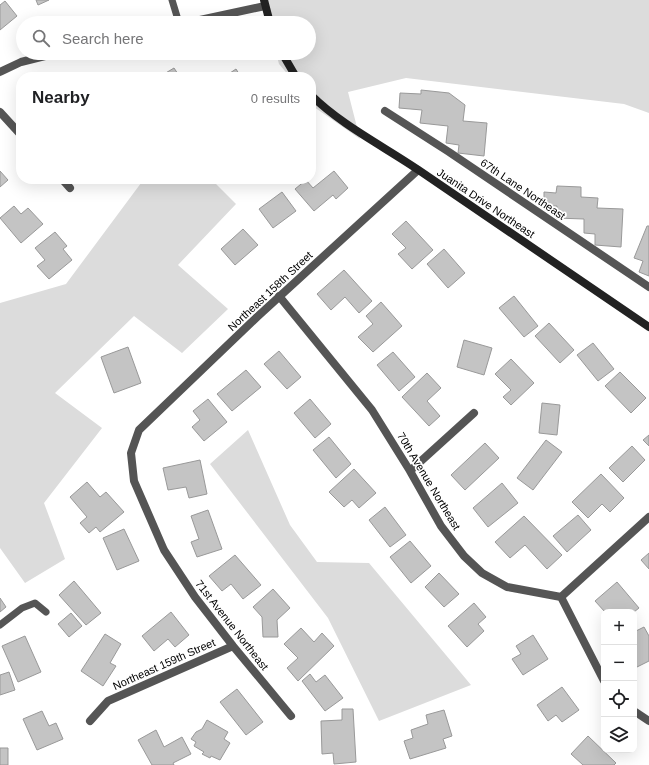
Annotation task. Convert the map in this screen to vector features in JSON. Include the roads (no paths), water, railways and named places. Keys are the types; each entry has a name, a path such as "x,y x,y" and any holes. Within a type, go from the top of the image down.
{"main road":[{"path":"264,3 268,16"},
{"path":"286,60 293,72"},
{"name":"Juanita Drive Northeast","path":"316,100 341,120 418,170 649,328"}],"street":[{"path":"213,16 264,3"},
{"path":"0,72 21,62 29,60"},
{"name":"67th Lane Northeast","path":"385,111 449,152 649,287"},
{"path":"0,112 16,130"},
{"name":"Northeast 158th Street","path":"139,430 279,296 418,170"},
{"path":"66,184 70,188"},
{"name":"70th Avenue Northeast","path":"279,296 372,410 410,470 441,526 464,556 482,573 507,587 561,597"},
{"path":"410,470 474,413"},
{"name":"71st Avenue Northeast","path":"139,430 131,453 134,481 164,550 195,598 291,716"},
{"path":"601,674 561,597 649,517"},
{"name":"Northeast 159th Street","path":"90,722 108,701 233,646"},
{"path":"637,713 649,721"}],"lane":[{"path":"172,0 177,16"},
{"path":"0,626 22,608 35,604 46,612"}]}
